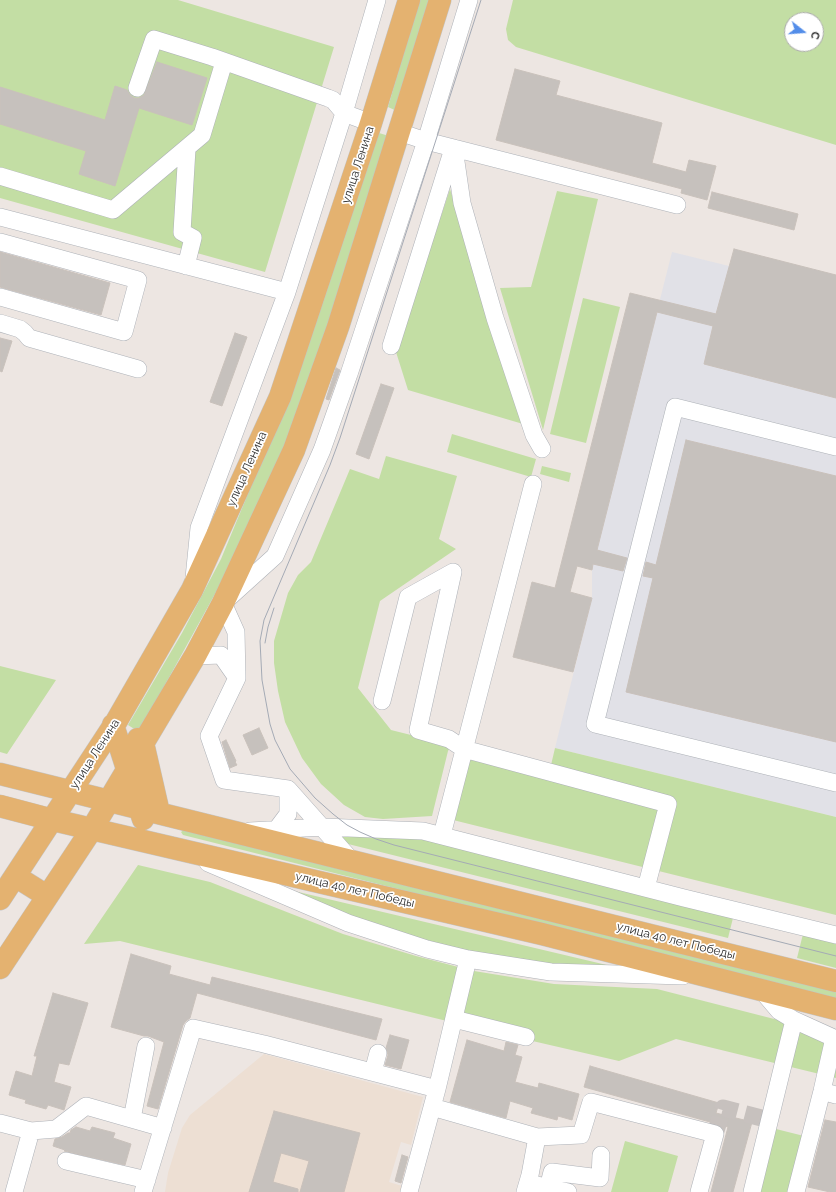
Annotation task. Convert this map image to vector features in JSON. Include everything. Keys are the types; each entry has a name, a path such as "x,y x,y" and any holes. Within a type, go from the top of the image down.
{"main road":[{"name":"улица Ленина","path":"0,899 115,723 192,590 280,397 371,123 409,0"},
{"path":"0,968 92,829 194,656 223,603 294,450 338,326 440,0"},
{"path":"371,123 399,132"},
{"path":"115,723 143,743 151,843"},
{"path":"115,723 127,771 149,811"},
{"name":"улица 40 лет Победы","path":"0,774 836,981"},
{"name":"улица 40 лет Победы","path":"0,806 53,820 542,934 836,1009"},
{"path":"175,848 182,819"},
{"path":"15,876 47,896"}],"street":[{"path":"192,590 198,528 287,292 344,113 377,0"},
{"path":"352,861 323,827 288,790 224,780 209,736 237,678 236,632 223,603 275,556 322,450 426,141 469,0"},
{"path":"138,88 154,39 328,98 333,100 344,113 371,123"},
{"path":"0,176 113,210 202,135 224,62"},
{"path":"399,132 426,141 677,205"},
{"path":"186,266 193,238 182,232 188,148"},
{"path":"391,346 454,148"},
{"path":"454,148 462,203 495,318 534,435 542,449"},
{"path":"0,217 287,292"},
{"path":"18,247 24,224"},
{"path":"85,266 92,241"},
{"path":"0,242 138,280 124,332 0,297"},
{"path":"0,323 20,329 29,338 138,369"},
{"path":"836,447 674,407 595,724 836,784"},
{"path":"442,835 533,484"},
{"path":"382,701 408,597 453,572 418,730 449,739 464,749 668,804 646,888"},
{"path":"194,656 221,655 237,678"},
{"path":"276,830 288,814 288,790"},
{"name":"улица 40 лет Победы","path":"236,832 323,827 423,831 836,935"},
{"name":"улица 40 лет Победы","path":"175,848 225,871 348,923 427,949 468,959 551,972 709,977"},
{"path":"409,1192 437,1089 468,959"},
{"path":"762,991 779,1010 794,1020 835,1039 829,1093 796,1192"},
{"path":"454,1019 526,1037"},
{"path":"752,1192 794,1020"},
{"path":"66,1161 145,1186 193,1028 264,1044 437,1089"},
{"path":"132,1119 146,1046"},
{"path":"373,1072 378,1053"},
{"path":"432,1107 537,1137 581,1135 591,1102 714,1134 699,1192"},
{"path":"0,1123 31,1131 56,1128 86,1106 163,1128"},
{"path":"14,1192 31,1131"},
{"path":"537,1137 527,1188 548,1188 568,1192"},
{"path":"548,1188 552,1172 600,1178 601,1155"}],"shaded area":[{"path":"734,249 836,275 836,817 555,748 592,598 593,564 672,252 729,266"},
{"path":"264,1054 423,1097 411,1145 401,1142 389,1182 402,1186 401,1192 165,1192 168,1173 182,1128 190,1115"}],"green space":[{"path":"0,0 178,0 334,47 265,272 0,198"},
{"path":"419,0 433,0 399,112 388,107"},
{"path":"513,0 836,0 836,145 516,47 508,40 506,29"},
{"path":"379,133 389,136 346,276 295,423 232,563 139,732 128,725 182,633 221,559 305,356"},
{"path":"450,189 523,424 408,390 396,352"},
{"path":"557,191 598,199 543,430 500,288 531,287"},
{"path":"583,298 620,307 586,443 550,434"},
{"path":"452,434 536,459 531,477 447,452"},
{"path":"386,456 457,476 439,539 456,549 380,601 358,688 391,730 451,745 448,751 432,816 383,819 365,817 344,805 321,784 302,758 285,722 274,663 274,641 288,593 298,575 311,562 350,469 379,479"},
{"path":"542,466 571,473 569,482 540,474"},
{"path":"0,666 56,680 7,754 0,752"},
{"path":"555,748 836,817 836,915 453,820 470,758 548,778"},
{"path":"185,829 836,991 836,999 183,835 181,832"},
{"path":"333,833 420,836 734,914 728,938 340,842"},
{"path":"138,865 210,882 343,934 462,968 451,1022 120,941 84,944"},
{"path":"273,886 611,966 551,967 436,945 343,915"},
{"path":"804,930 836,938 836,968 797,958"},
{"path":"474,971 554,984 657,989 782,1021 836,1045 836,1078 676,1039 619,1061 459,1024"},
{"path":"772,1128 804,1136 789,1192 756,1192"},
{"path":"625,1141 678,1156 668,1192 611,1192"}],"building":[{"path":"157,62 207,78 192,125 139,108 115,186 79,174 86,151 0,124 0,87 105,120 115,86 127,90 134,98 139,98 144,95"},
{"path":"515,69 560,81 556,95 662,123 652,163 686,172 689,160 716,166 707,200 681,193 682,189 496,140"},
{"path":"712,192 798,214 794,230 708,208"},
{"path":"734,249 836,275 836,398 704,364 713,326 657,312 597,550 627,558 623,571 593,564 592,570 577,566 570,592 592,598 573,672 513,657 532,582 555,588 630,293 716,314"},
{"path":"0,252 110,283 101,315 0,287"},
{"path":"235,333 247,337 222,406 210,402"},
{"path":"0,338 12,341 2,372 0,371"},
{"path":"336,368 340,370 329,400 326,399"},
{"path":"381,384 394,388 369,459 356,454"},
{"path":"686,440 836,476 836,742 626,692 653,578 643,576 646,562 656,565"},
{"path":"259,728 268,748 252,755 243,735"},
{"path":"226,740 237,765 230,768 222,742"},
{"path":"131,954 171,966 169,974 210,985 212,977 382,1019 376,1040 197,993 190,1018 183,1025 158,1109 147,1106 164,1042 148,1036 111,1027"},
{"path":"53,993 88,1003 69,1065 59,1063 54,1082 71,1087 64,1110 48,1105 46,1109 25,1103 26,1100 9,1095 16,1071 32,1076 37,1056 34,1056"},
{"path":"390,1035 409,1040 401,1069 385,1065 388,1055 386,1048"},
{"path":"467,1040 504,1051 506,1042 518,1045 515,1055 522,1057 515,1082 538,1088 539,1083 579,1094 572,1120 558,1116 557,1120 531,1113 533,1108 510,1101 506,1118 450,1102"},
{"path":"590,1066 719,1103 716,1113 752,1122 733,1192 711,1192 728,1127 584,1087"},
{"path":"274,1111 360,1133 344,1192 300,1192 309,1161 281,1153 273,1182 298,1189 298,1192 249,1192"},
{"path":"825,1120 836,1122 836,1192 808,1187"},
{"path":"76,1127 90,1131 92,1127 115,1133 113,1138 131,1144 125,1165 64,1151 65,1150 53,1146 55,1139 70,1133 71,1130"},
{"path":"402,1155 408,1157 401,1183 395,1181"}],"tunnel":[{"path":"715,1134 723,1108 769,1120"}],"tram line":[{"path":"481,0 340,438 264,620 260,641 262,680 270,724 275,740 290,769 315,798 347,825 376,839 394,845 836,956"},
{"path":"265,643 274,608"}]}
